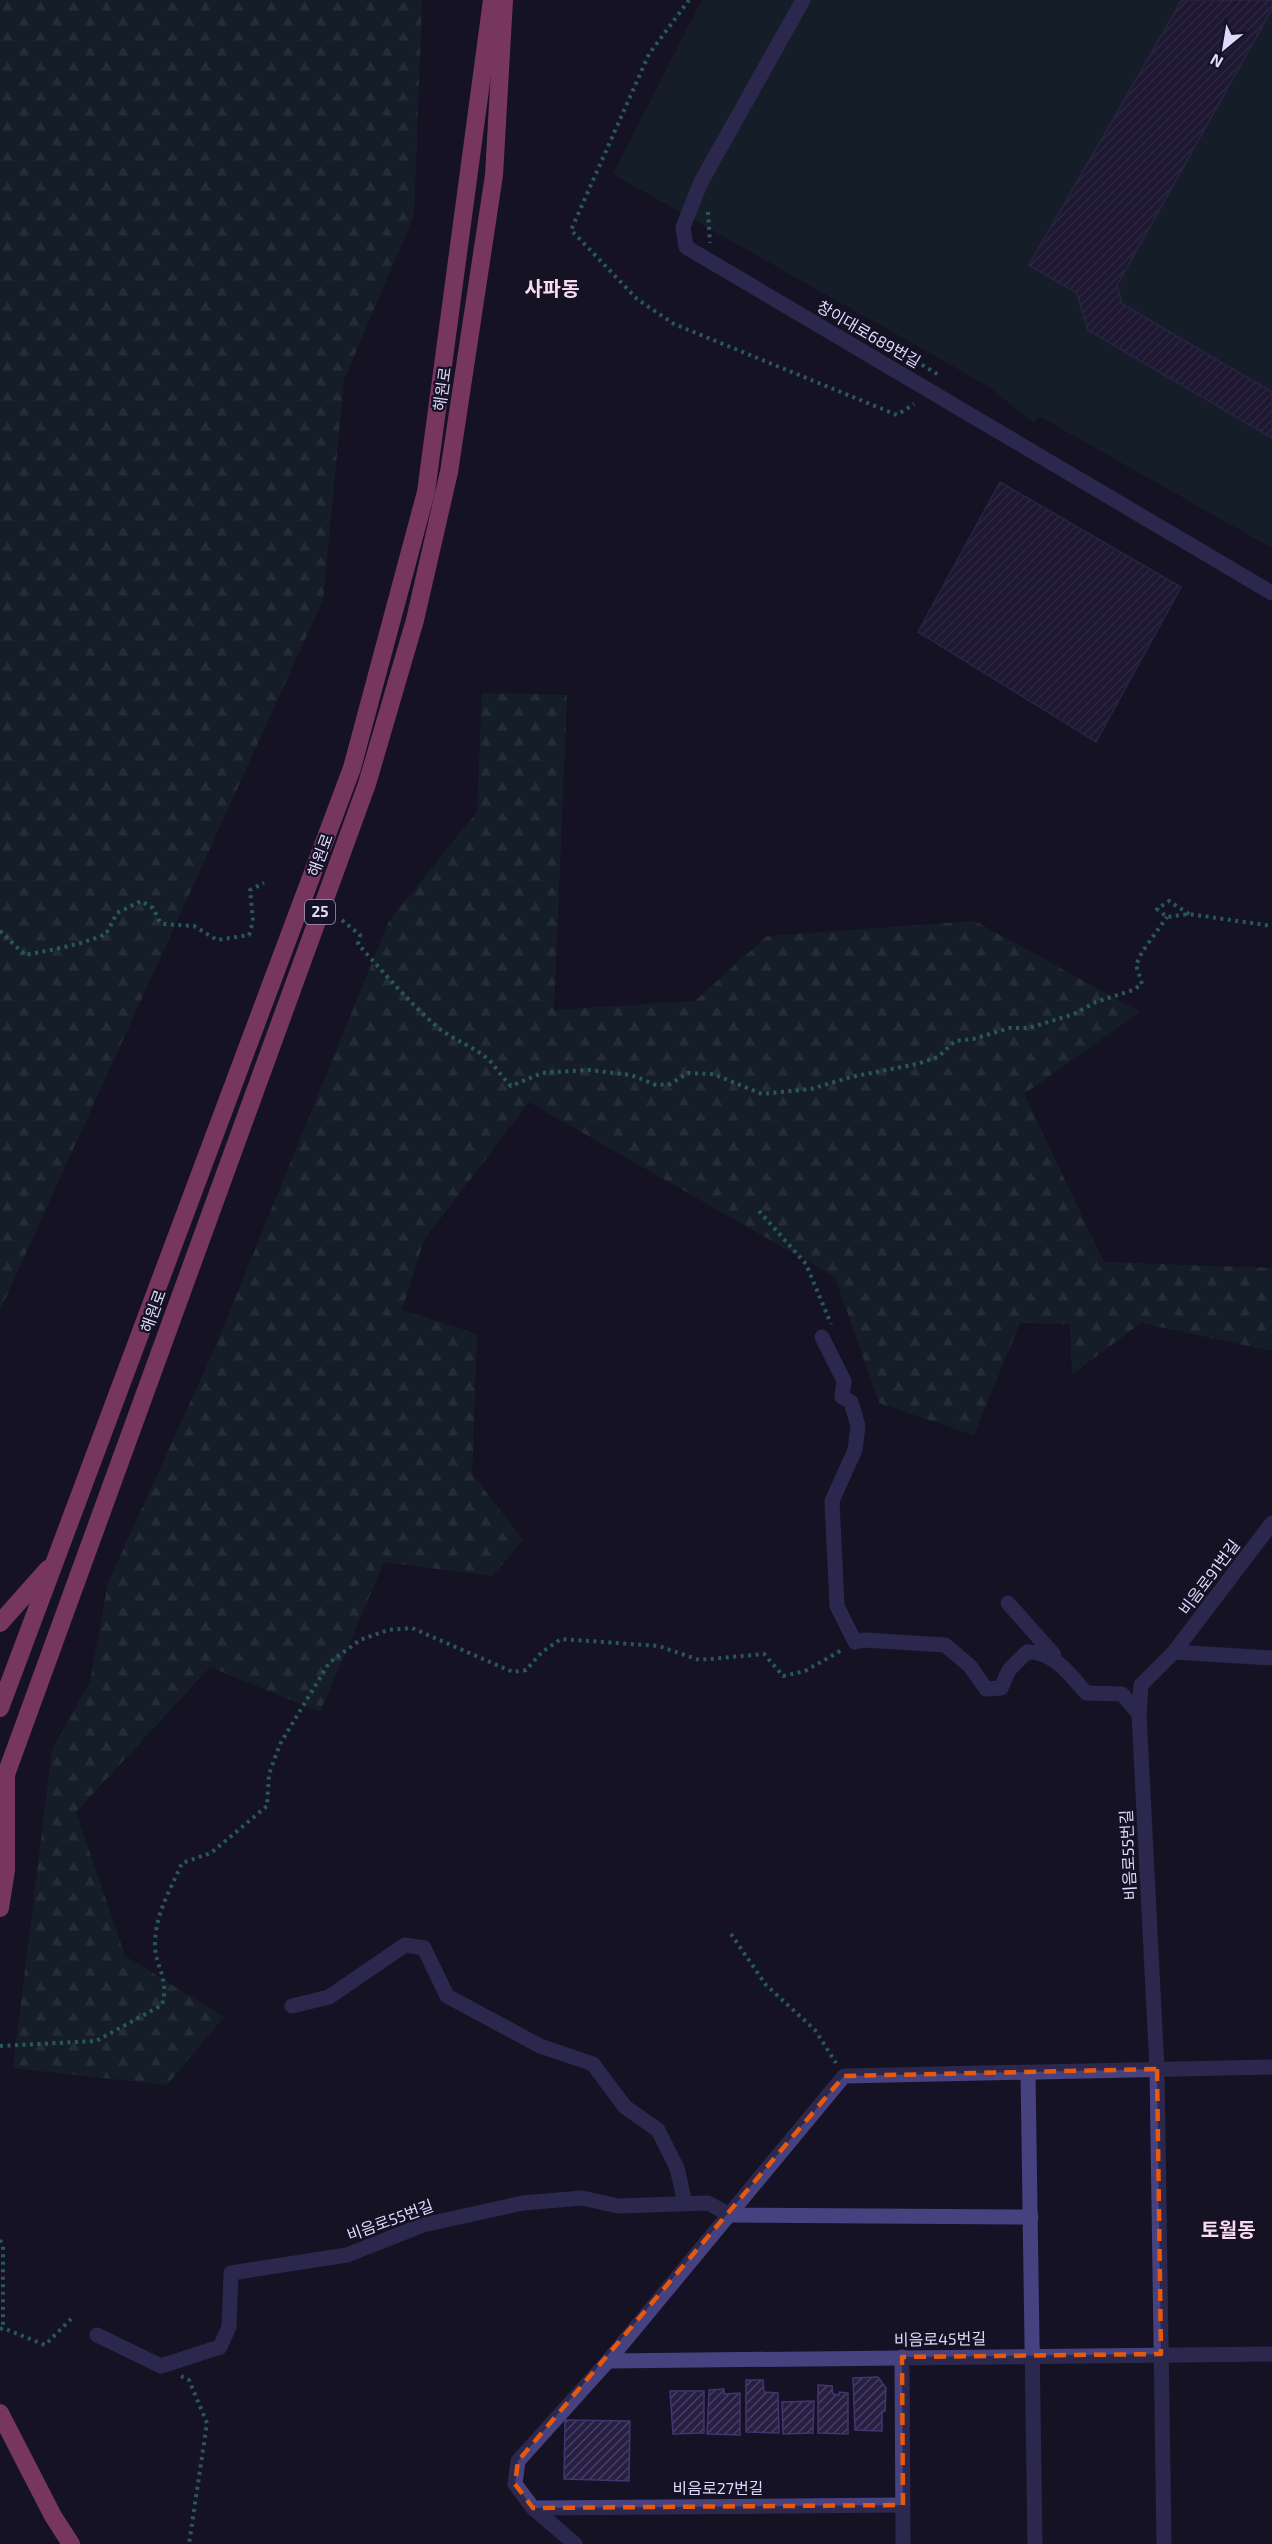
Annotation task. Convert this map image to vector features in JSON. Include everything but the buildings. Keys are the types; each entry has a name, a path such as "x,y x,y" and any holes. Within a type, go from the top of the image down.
{"highway":[{"name":"해원로","path":"0,1708 352,768 426,492 492,0"},
{"name":"해원로","path":"0,1791 367,783 415,620 449,472 494,175 504,0"},
{"path":"0,1623 55,1561"},
{"path":"0,1908 6,1870 6,1770"},
{"path":"0,2413 53,2516 71,2544"}],"street":[{"name":"창이대로689번길","path":"803,0 701,182 683,227 686,247 1272,593"},
{"path":"827,1333 844,1381 842,1397 851,1402 858,1426 855,1450 832,1501 837,1606 855,1642 864,1640 945,1645 970,1666 986,1689 1001,1688 1009,1670 1027,1652 1040,1652 1066,1669"},
{"name":"비음로91번길","path":"1174,1652 1272,1523"},
{"path":"1008,1603 1086,1693 1122,1694 1139,1714"},
{"path":"1174,1652 1272,1658"},
{"name":"비음로55번길","path":"1161,2354 1157,2069 1139,1714 1141,1685 1174,1652"},
{"path":"292,2006 329,1997 405,1945 424,1948 447,1996 540,2046 593,2064 625,2107 658,2130 677,2168 685,2203"},
{"path":"575,2544 533,2508 515,2484 518,2461 608,2361 844,2076 1272,2067"},
{"path":"1028,2072 1035,2544"},
{"name":"비음로55번길","path":"161,2366 220,2347 229,2327 231,2274 347,2255 423,2225 523,2203 582,2198 618,2206 708,2203 730,2214 1031,2217"},
{"path":"96,2335 161,2366"},
{"path":"1161,2354 1164,2544"},
{"name":"비음로45번길","path":"608,2361 1272,2354"},
{"path":"902,2357 903,2544"},
{"name":"비음로27번길","path":"533,2508 903,2505"}],"path":[{"path":"708,208 710,244 717,249"},
{"path":"903,353 947,381"},
{"path":"0,931 24,955 87,942 106,934 117,913 141,901 153,909 160,922 164,924 194,926 217,940 238,938 249,935 253,921 250,890 264,884"},
{"path":"1189,914 1169,901 1156,909 1167,917 1189,914 1272,926"},
{"path":"342,920 360,935 358,944 378,967 437,1027 469,1045 491,1062 499,1075 511,1086 542,1072 604,1071 631,1075 656,1085 669,1084 688,1073 704,1074 738,1082 762,1094 811,1089 851,1077 917,1064 939,1057 955,1041 973,1039 1010,1028 1029,1028 1074,1014 1096,1002 1133,990 1142,984 1136,965 1142,952 1167,917"},
{"path":"759,1211 806,1264 830,1318 827,1333"},
{"path":"0,2046 96,2041 162,2005 166,1989 155,1944 158,1918 182,1863 211,1853 267,1806 269,1774 280,1744 329,1663 360,1640 388,1630 411,1628 513,1672 526,1670 542,1652 561,1639 659,1646 699,1660 764,1654 783,1676 805,1671 834,1654"},
{"path":"731,1934 766,1985 815,2030 844,2076"},
{"path":"0,2240 3,2246 1,2329 45,2345 72,2318"},
{"path":"161,2366 189,2380 207,2423 189,2544"}],"highlighted area":[{"path":"1157,2069 1161,2354 902,2357 903,2505 533,2508 515,2484 518,2461 844,2076"}],"green space":[{"path":"0,0 422,0 414,215 344,380 323,600 0,1310"},
{"path":"702,0 1272,0 1272,548 1039,416 1034,423 988,386 613,174"},
{"path":"482,693 567,695 554,1010 695,1001 767,936 975,921 1140,1012 1024,1094 1104,1262 1272,1268 1272,1351 1141,1323 1072,1374 1070,1324 1020,1323 974,1435 879,1403 835,1277 529,1102 424,1240 402,1310 477,1334 472,1474 523,1540 492,1576 384,1562 320,1712 210,1667 76,1812 125,1956 224,2017 167,2085 13,2068 52,1750 90,1682 108,1583 214,1350 389,921 477,812"}],"district":[{"name":"사파동","path":"552,289"},
{"name":"토월동","path":"1228,2230"}]}
